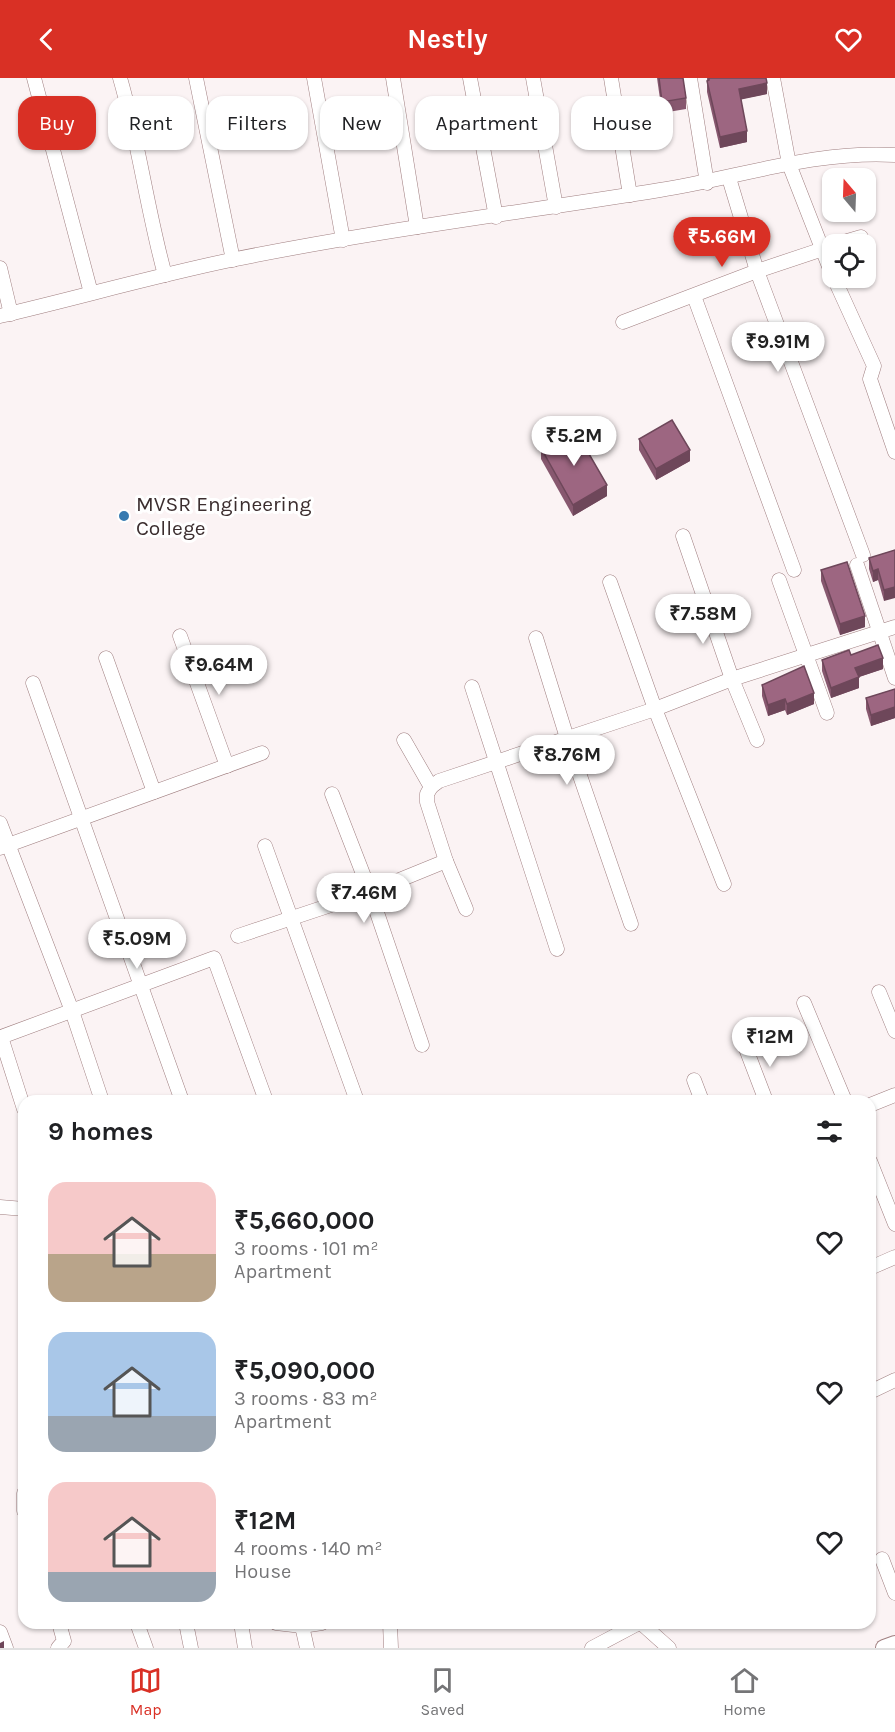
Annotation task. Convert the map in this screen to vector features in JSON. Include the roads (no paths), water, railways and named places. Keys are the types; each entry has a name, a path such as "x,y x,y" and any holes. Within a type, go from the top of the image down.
{"main road":[{"path":"884,1648 895,1644"}],"street":[{"path":"34,78 91,293"},
{"path":"120,78 145,183 152,228 165,275"},
{"path":"196,78 233,260"},
{"path":"314,78 343,240"},
{"path":"393,78 417,227"},
{"path":"470,78 495,217"},
{"path":"533,78 556,207"},
{"path":"611,78 630,195"},
{"path":"690,78 707,183"},
{"path":"773,78 789,165 822,237"},
{"path":"0,268 5,315 165,275 343,240 707,183 789,165 857,155 895,154"},
{"path":"729,178 757,271 860,560 895,678"},
{"path":"623,322 757,271 822,250"},
{"path":"839,288 874,366 870,379 895,452"},
{"path":"694,296 794,570"},
{"path":"683,536 732,679 757,740"},
{"path":"779,580 828,713"},
{"path":"610,582 656,709 724,884"},
{"path":"466,909 446,861 428,802 427,794 431,787 439,781 656,709 732,679 895,627"},
{"path":"180,636 227,766"},
{"path":"536,638 567,738 631,924"},
{"path":"106,657 154,792"},
{"path":"33,683 180,1095"},
{"path":"472,687 557,950"},
{"path":"404,740 431,787"},
{"path":"4,846 262,753"},
{"path":"332,794 370,892 422,1045"},
{"path":"0,823 4,846 72,1011 100,1095"},
{"path":"265,846 355,1095"},
{"path":"238,936 370,892 446,861"},
{"path":"19,1095 0,1036 214,958 264,1095"},
{"path":"879,992 895,1031"},
{"path":"804,1003 843,1095"},
{"path":"745,1046 764,1095"},
{"path":"694,1080 700,1095"},
{"path":"876,1103 895,1095"},
{"path":"876,1176 895,1224"},
{"path":"0,1207 18,1208"},
{"path":"876,1265 895,1257"},
{"path":"876,1389 895,1380"},
{"path":"882,1559 895,1593"},
{"path":"58,1648 64,1641 61,1629"},
{"path":"139,1629 146,1648"},
{"path":"187,1629 191,1648"},
{"path":"242,1629 245,1648"},
{"path":"303,1629 306,1648"},
{"path":"390,1629 391,1648"},
{"path":"592,1648 628,1629"},
{"path":"647,1629 669,1648"},
{"path":"0,1632 6,1648"}],"place":[{"name":"MVSR Engineering College","path":"124,516"}]}
